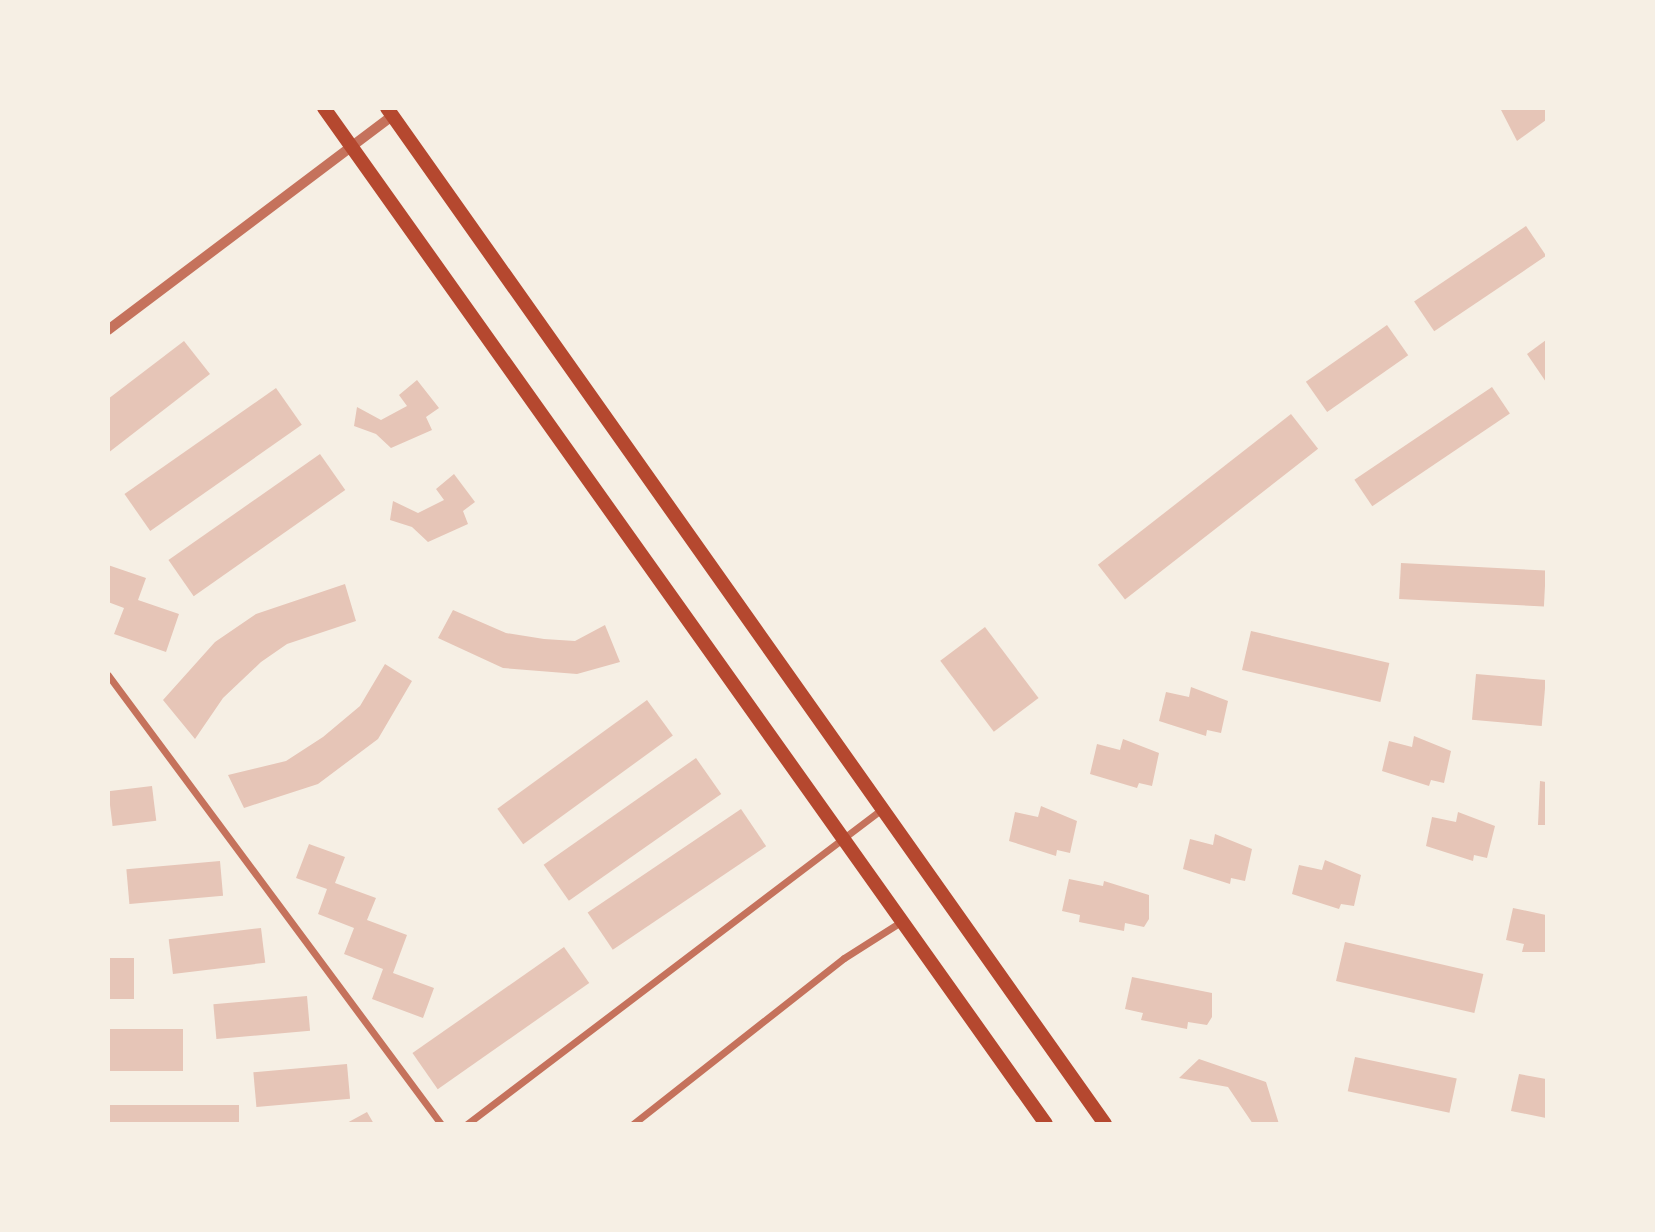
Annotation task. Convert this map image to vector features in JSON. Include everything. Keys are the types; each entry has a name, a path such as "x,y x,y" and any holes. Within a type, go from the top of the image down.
{"highway":[{"path":"324,108 1046,1124"},
{"path":"390,112 1105,1124"}],"street":[{"path":"108,330 352,148 390,112"},
{"path":"108,675 441,1124"},
{"path":"467,1124 882,809"},
{"path":"633,1124 844,958 903,921"}],"building":[{"path":"1500,108 1546,108 1546,120 1517,141"},
{"path":"1526,226 1546,256 1434,331 1414,301"},
{"path":"1387,325 1408,355 1327,412 1306,382"},
{"path":"1546,340 1546,382 1527,354"},
{"path":"184,341 210,374 108,453 108,399"},
{"path":"417,380 439,408 426,417 432,430 391,448 376,434 354,426 357,407 381,420 407,406 399,395"},
{"path":"1492,387 1510,414 1372,506 1354,480"},
{"path":"276,388 302,425 150,531 124,494"},
{"path":"1291,414 1318,449 1125,600 1098,565"},
{"path":"320,454 345,490 194,596 168,560"},
{"path":"454,474 475,502 463,511 468,524 428,542 412,527 390,520 393,501 418,513 444,500 436,489"},
{"path":"1401,563 1546,571 1544,607 1399,599"},
{"path":"108,565 146,578 138,600 179,614 166,652 114,634 124,608 108,602"},
{"path":"345,584 356,621 287,644 261,662 223,698 195,739 163,700 215,642 256,614"},
{"path":"453,610 506,633 544,639 575,641 605,625 620,662 577,674 503,668 438,638"},
{"path":"985,627 1039,698 994,732 940,661"},
{"path":"1251,631 1389,663 1380,702 1242,670"},
{"path":"385,664 412,681 378,739 318,784 244,808 228,775 286,761 323,737 360,706"},
{"path":"1476,674 1546,680 1542,726 1472,720"},
{"path":"1191,687 1228,701 1221,733 1207,730 1206,736 1159,721 1166,692 1189,697"},
{"path":"647,700 673,736 523,844 497,809"},
{"path":"1414,736 1451,751 1444,783 1431,780 1429,786 1382,771 1389,741 1412,747"},
{"path":"1123,739 1159,753 1152,786 1139,783 1137,788 1090,774 1097,744 1120,750"},
{"path":"696,758 721,794 569,901 544,865"},
{"path":"1540,781 1546,782 1546,825 1538,825"},
{"path":"152,786 156,821 113,826 108,791"},
{"path":"1041,806 1077,821 1070,853 1057,850 1056,856 1009,841 1015,812 1038,817"},
{"path":"741,809 766,846 613,950 588,912"},
{"path":"1458,812 1495,826 1487,858 1474,855 1473,861 1426,846 1432,817 1456,822"},
{"path":"1215,834 1252,849 1245,881 1231,878 1230,884 1183,869 1190,839 1213,845"},
{"path":"309,844 345,857 335,883 376,898 367,920 407,935 393,973 434,988 423,1018 372,999 383,969 344,954 354,928 318,914 327,889 296,878"},
{"path":"1325,860 1361,875 1354,906 1341,904 1339,909 1292,894 1299,865 1322,870"},
{"path":"220,861 223,896 129,904 126,869"},
{"path":"1069,879 1103,886 1104,881 1149,895 1149,919 1144,927 1125,923 1124,931 1079,922 1080,915 1062,911"},
{"path":"1513,908 1546,915 1546,952 1522,952 1524,944 1506,940"},
{"path":"261,928 265,963 173,974 169,939"},
{"path":"1345,942 1483,974 1474,1013 1336,981"},
{"path":"564,947 589,983 438,1089 412,1053"},
{"path":"108,958 134,958 134,999 108,999"},
{"path":"1132,977 1212,993 1212,1017 1207,1025 1188,1022 1187,1029 1141,1020 1143,1013 1125,1009"},
{"path":"307,996 310,1031 216,1039 213,1004"},
{"path":"108,1029 183,1029 183,1071 108,1071"},
{"path":"1355,1057 1457,1079 1449,1113 1348,1091"},
{"path":"1199,1059 1266,1082 1279,1124 1253,1124 1228,1087 1179,1078"},
{"path":"347,1064 350,1099 256,1107 253,1072"},
{"path":"1519,1074 1546,1079 1546,1118 1511,1111"},
{"path":"108,1105 239,1105 239,1124 108,1124"},
{"path":"367,1112 374,1124 345,1124"}]}
